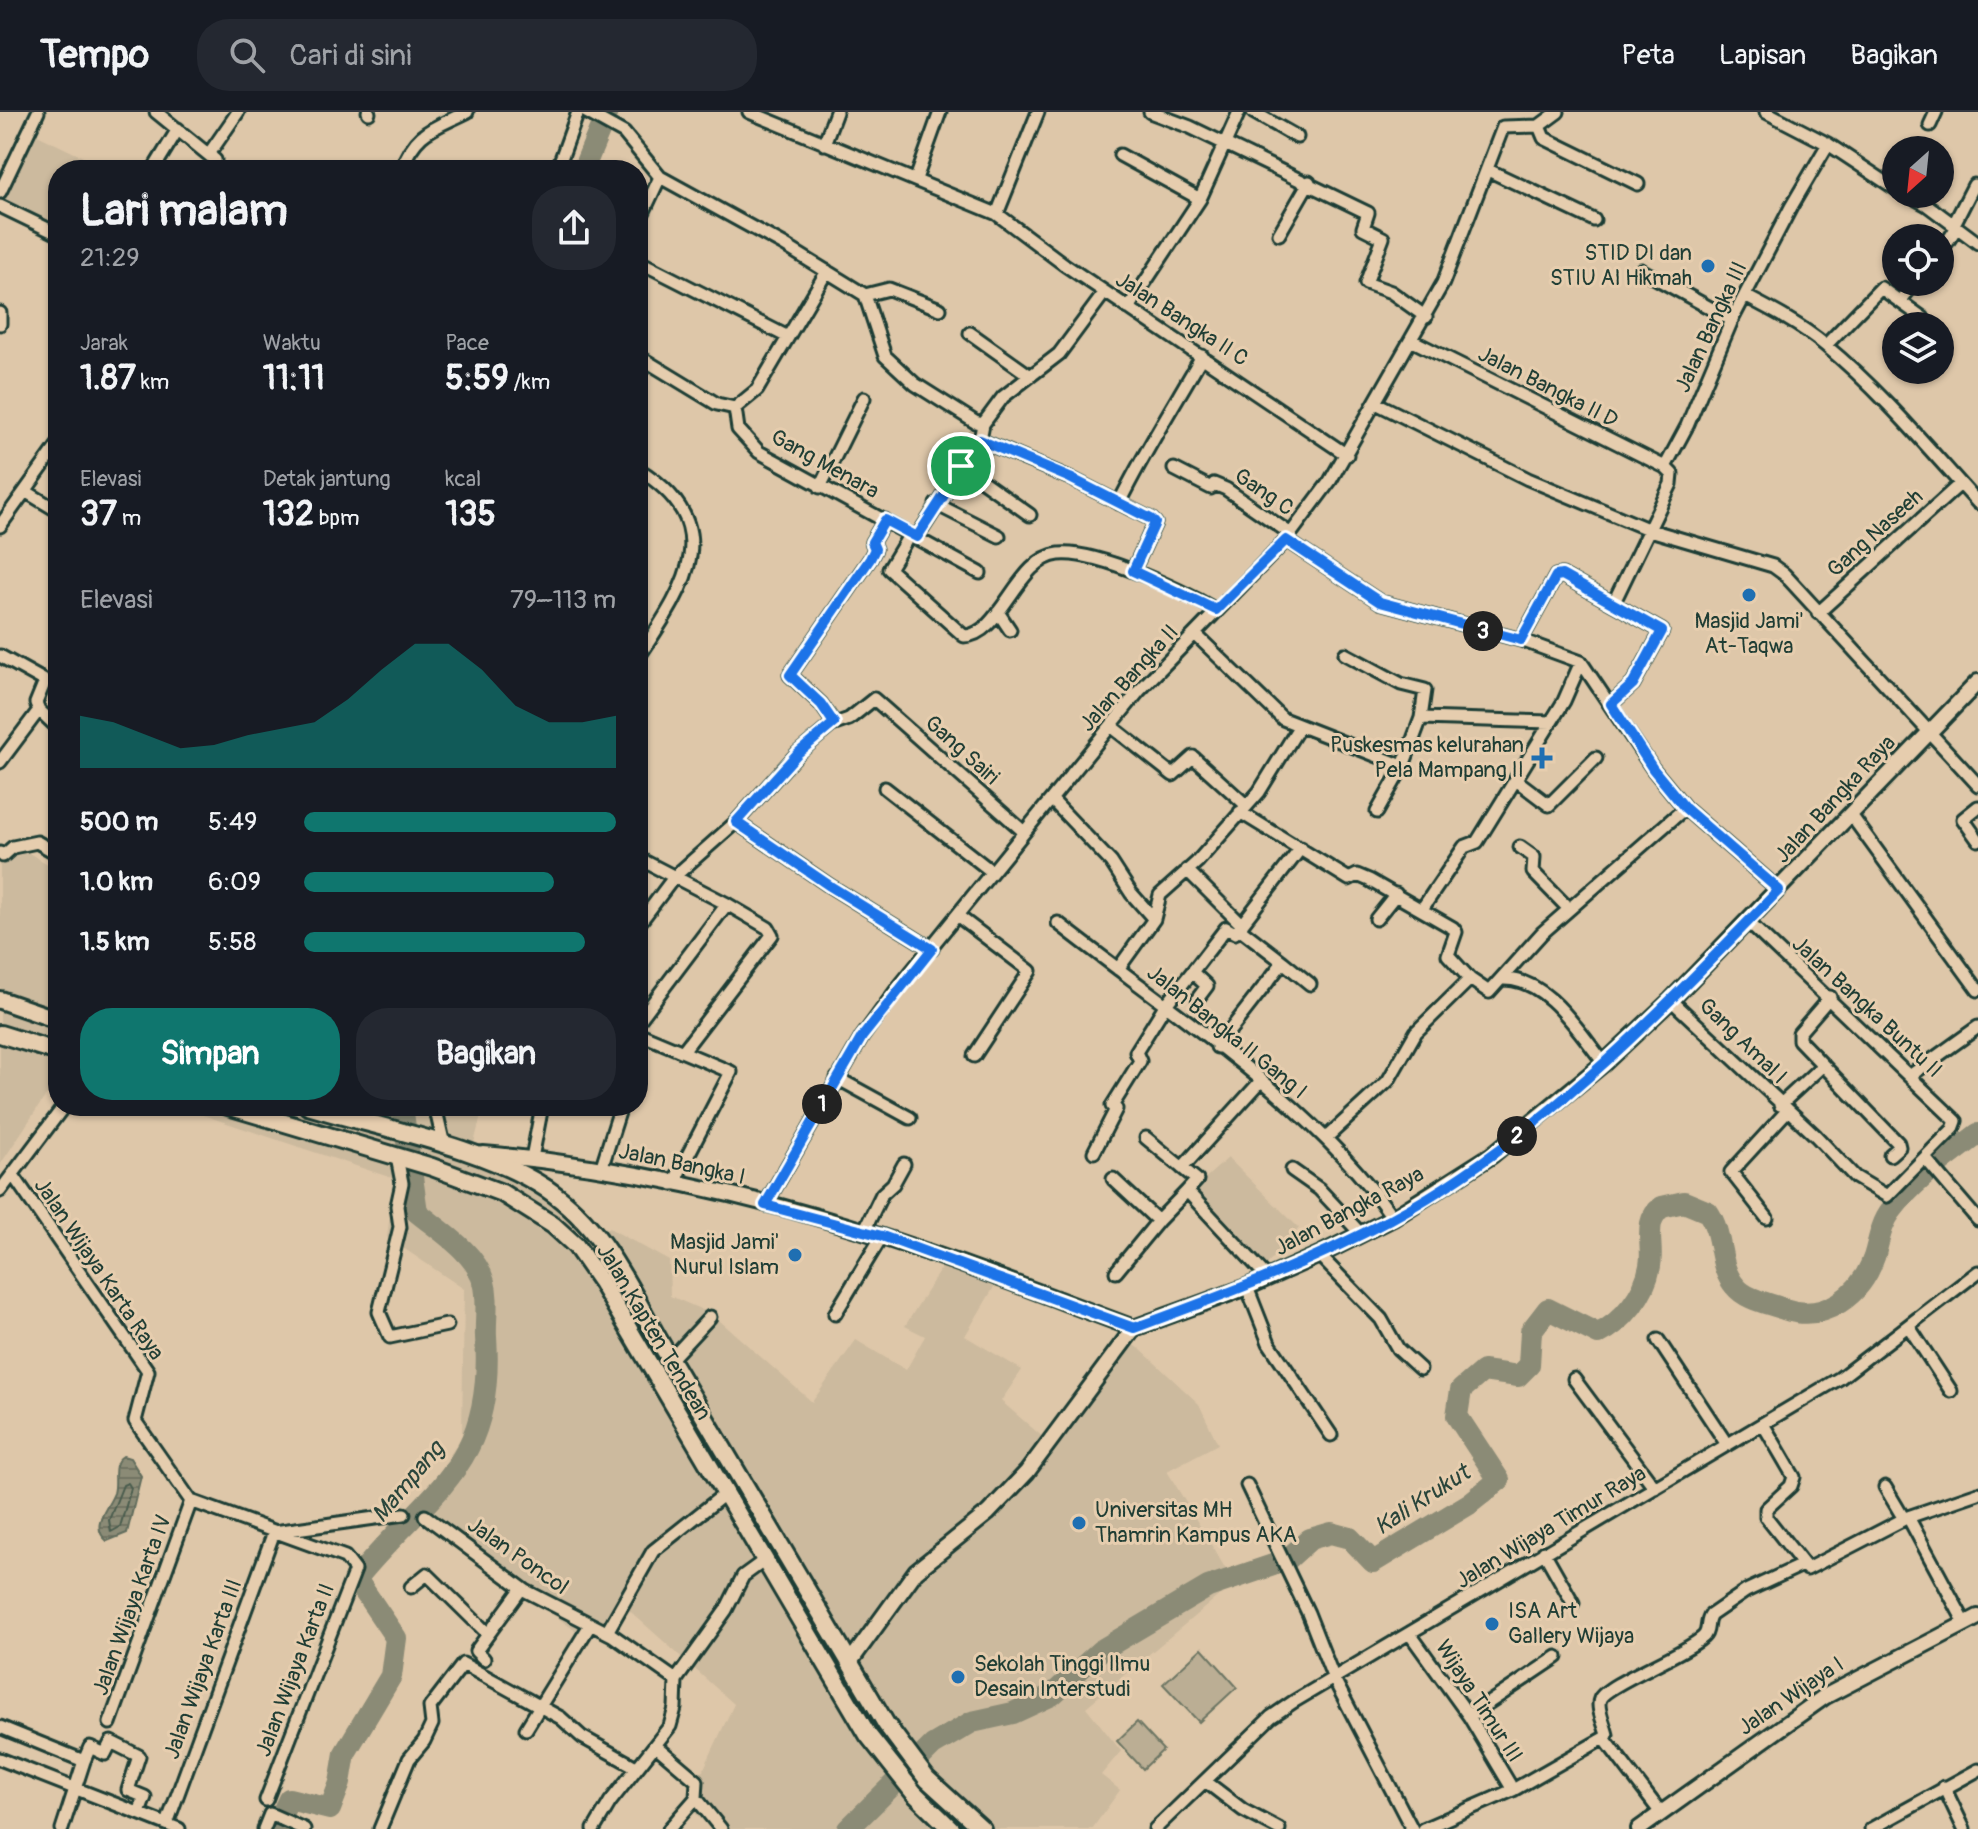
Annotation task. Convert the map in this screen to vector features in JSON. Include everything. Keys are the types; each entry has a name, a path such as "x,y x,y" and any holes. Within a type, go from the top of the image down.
{"main road":[{"path":"0,1000 48,1017"},
{"path":"0,1027 28,1042"},
{"path":"0,1034 48,1049"},
{"name":"Jalan Kapten Tendean","path":"261,1116 432,1167 502,1193 553,1225 576,1246 868,1735 914,1793 951,1829"},
{"name":"Jalan Kapten Tendean","path":"340,1116 470,1153 549,1190 590,1227 625,1274 671,1359 905,1751 927,1779 982,1829"}],"street":[{"path":"0,192 38,112"},
{"path":"156,112 215,160"},
{"path":"209,154 238,112"},
{"path":"405,160 410,146 420,135 467,112"},
{"path":"561,160 578,112"},
{"name":"Jalan Bangka II C","path":"750,112 997,214 1128,308 1347,455"},
{"path":"824,144 836,112"},
{"path":"916,179 940,112"},
{"path":"997,214 1038,112"},
{"path":"1150,112 1309,182 1368,213 1363,228 1383,238 1364,280 1391,292 1426,317"},
{"path":"1128,308 1200,199 1239,112"},
{"path":"1253,112 1297,137"},
{"name":"Jalan Bangka II","path":"765,1205 876,1016 1139,691 1288,537 1347,455 1426,317 1462,241 1506,112"},
{"path":"1503,127 1539,126 1558,112"},
{"path":"1766,112 1828,144 1882,180"},
{"path":"1930,125 1936,112"},
{"path":"588,113 624,133 646,160"},
{"path":"1539,126 1544,138 1638,184"},
{"path":"159,160 178,129"},
{"name":"Jalan Bangka III","path":"1614,602 1671,484 1672,474 1665,467 1687,426 1732,320 1828,144"},
{"path":"1120,155 1200,199"},
{"path":"648,162 660,177 865,295 885,356 915,384 983,424"},
{"path":"1488,170 1594,220"},
{"path":"648,203 660,177"},
{"path":"1279,234 1309,182"},
{"path":"1955,225 1974,185"},
{"path":"0,207 48,229"},
{"path":"1929,208 1978,243"},
{"path":"648,266 786,336"},
{"path":"1641,270 1732,320"},
{"path":"648,362 717,404 735,408 757,390 827,271"},
{"path":"1826,345 1881,288 1916,312"},
{"path":"865,295 889,289 940,309"},
{"path":"1105,292 1059,354 1003,397 983,424 980,440 889,569 964,636 976,634 1039,562 1058,554 1133,571 1216,610"},
{"path":"1901,300 1904,296"},
{"path":"1747,297 1792,321 1826,345 1978,503"},
{"path":"0,313 0,324"},
{"path":"970,333 1029,375"},
{"name":"Jalan Bangka II D","path":"1413,341 1665,467"},
{"path":"1119,503 1148,443 1170,414 1202,356"},
{"path":"820,487 864,398"},
{"path":"1378,404 1528,479 1650,530 1773,566 1978,785"},
{"name":"Gang Menara","path":"735,408 738,429 754,448 980,573"},
{"path":"980,440 1119,503 1155,523 1133,571"},
{"path":"0,526 48,459"},
{"path":"961,466 1030,515"},
{"name":"Gang C","path":"1174,469 1211,488 1214,484 1226,489 1380,602 1521,640 1581,662"},
{"path":"648,477 669,493 684,513 690,536 689,566 682,590 648,641"},
{"name":"Gang Naseeh","path":"1818,613 1960,484"},
{"path":"25,491 48,505"},
{"path":"936,504 999,536"},
{"path":"648,912 675,876 736,822 798,753 832,725 834,720 821,704 790,675 870,559 875,549 872,542 885,520"},
{"path":"1521,640 1556,576 1562,575 1662,631 1633,684 1611,704"},
{"path":"998,612 1010,630"},
{"path":"1195,634 1240,674 1271,711 1299,727 1403,766"},
{"path":"1345,654 1401,684 1425,690 1421,718 1403,766 1377,812"},
{"path":"0,656 45,681 36,703 48,719"},
{"path":"1422,909 1464,847 1477,842 1551,722 1581,662 1653,769 1685,808 1779,890"},
{"name":"Jalan Bangka Raya","path":"1134,1328 1247,1287 1319,1255 1393,1218 1492,1155 1604,1063 1671,1000 1978,682"},
{"name":"Gang Sairi","path":"832,725 849,719 874,699 1023,831"},
{"path":"0,762 39,710"},
{"path":"1421,718 1551,722"},
{"path":"1111,726 1173,775 1193,757 1243,809 1301,848 1349,879 1357,875 1396,894 1456,932 1448,955 1470,979 1489,992 1514,961 1569,909 1685,808"},
{"name":"Jalan Bangka II Gang I","path":"1299,727 1259,792 1160,895 1154,919 1118,969 1261,1081 1326,1138 1373,1189 1393,1218"},
{"path":"1516,780 1549,805 1596,758"},
{"path":"885,788 991,871"},
{"path":"1052,800 1111,862 1131,893 1154,919"},
{"path":"1978,807 1963,819 1978,840"},
{"path":"1851,815 1978,990"},
{"path":"736,822 830,886 932,949"},
{"path":"0,853 3,856 13,847 37,842 48,848"},
{"path":"1520,847 1534,857 1533,872 1569,909"},
{"path":"1094,1152 1111,1123 1117,1095 1140,1061 1136,1052 1164,1007 1226,928 1235,933 1301,848"},
{"path":"648,863 727,904 768,928 772,935 683,1051"},
{"path":"1187,870 1240,926 1310,984"},
{"path":"1376,919 1396,894"},
{"path":"648,1009 727,904"},
{"path":"958,916 1030,971 974,1056"},
{"name":"Jalan Bangka Buntu II","path":"1748,922 1830,997 1956,1121 1929,1161"},
{"path":"1058,923 1118,969"},
{"path":"1217,1047 1283,962"},
{"path":"1192,972 1207,986 1198,998"},
{"path":"1326,1138 1388,1081 1416,1032 1470,979"},
{"path":"1501,979 1519,980 1539,990 1570,1020 1604,1063"},
{"path":"1830,997 1798,1037 1822,1066 1898,1143 1899,1147 1890,1155"},
{"name":"Gang Amal I","path":"1671,1000 1855,1177 1887,1196 1929,1161"},
{"path":"1911,1075 1978,1027"},
{"path":"648,1037 731,1072 673,1184"},
{"path":"1784,1108 1822,1066"},
{"path":"837,1078 910,1118"},
{"path":"1182,1168 1261,1081"},
{"name":"Gang Amal I","path":"1767,1218 1731,1172 1784,1108"},
{"name":"Jalan Wijaya Karta Raya","path":"57,1116 13,1175 148,1371 135,1421 191,1501"},
{"path":"436,1116 440,1145"},
{"path":"532,1158 540,1116"},
{"path":"601,1169 618,1116"},
{"path":"1116,1272 1197,1180 1146,1138"},
{"name":"Jalan Bangka I","path":"470,1153 532,1158 601,1169 765,1205 864,1231 1134,1328"},
{"path":"401,1158 402,1183 397,1206 400,1227 379,1312 380,1321 390,1337 447,1325"},
{"path":"1929,1161 1978,1220"},
{"path":"864,1231 882,1194 893,1184 904,1164"},
{"path":"1292,1170 1319,1189 1361,1234"},
{"path":"0,1191 13,1175"},
{"path":"1113,1179 1158,1221"},
{"path":"1187,1191 1268,1278"},
{"path":"835,1314 882,1236"},
{"path":"1319,1255 1381,1319 1398,1349 1420,1369"},
{"name":"Jalan Wijaya Timur Raya","path":"1155,1829 1271,1717 1501,1582 1544,1552 1726,1443 1840,1378 1978,1272"},
{"path":"1247,1287 1269,1343 1331,1435"},
{"path":"671,1359 710,1317"},
{"path":"1909,1327 1951,1391"},
{"path":"850,1662 916,1571 988,1513 1027,1472 1134,1328"},
{"path":"1658,1340 1726,1443"},
{"path":"1574,1379 1655,1488"},
{"path":"1763,1424 1794,1477 1791,1486 1766,1509 1766,1517 1802,1565 1810,1568 1906,1518 1978,1493"},
{"path":"1247,1485 1279,1549 1334,1679 1412,1829"},
{"path":"1885,1487 1972,1620"},
{"path":"607,1632 653,1551 726,1493"},
{"path":"191,1501 274,1532 404,1514"},
{"name":"Jalan Wijaya Karta IV","path":"110,1723 191,1501"},
{"name":"Jalan Poncol","path":"425,1516 522,1588 607,1632 676,1680"},
{"name":"Jalan Wijaya Karta II","path":"266,1800 355,1570 345,1557 274,1532"},
{"name":"Jalan Wijaya Karta III","path":"162,1823 274,1532"},
{"path":"1544,1552 1573,1603"},
{"path":"594,1829 636,1767 656,1746 673,1717 676,1680 726,1610 743,1576 765,1560"},
{"path":"1423,1829 1513,1790 1604,1738 1607,1735 1598,1705 1601,1695 1616,1684 1674,1658 1706,1634 1711,1615 1746,1591 1802,1565"},
{"path":"411,1587 427,1574 488,1634"},
{"path":"484,1659 475,1653 522,1588"},
{"name":"Jalan Wijaya I","path":"1639,1829 1824,1697 1972,1620"},
{"path":"526,1729 590,1625"},
{"name":"Wijaya Timur III","path":"1410,1634 1469,1716 1513,1790"},
{"path":"1469,1716 1557,1657"},
{"path":"380,1829 409,1759 424,1741 432,1724 430,1707 463,1664 561,1718 582,1737 636,1767"},
{"path":"0,1727 84,1761"},
{"path":"1604,1738 1661,1813"},
{"path":"62,1829 90,1747 105,1754 111,1742 139,1756 128,1790 145,1797 139,1813"},
{"path":"656,1746 697,1781 696,1798 669,1829"},
{"path":"0,1759 179,1829"},
{"path":"1871,1829 1978,1770"},
{"path":"1205,1781 1243,1810 1279,1829"},
{"path":"1944,1787 1964,1829"},
{"path":"696,1798 721,1829"},
{"path":"264,1829 277,1816 304,1829"}],"shaded area":[{"path":"31,132 87,159 48,160 48,222 0,200"},
{"path":"27,852 48,864 48,1092 0,1165 0,855 5,861"},
{"path":"206,1116 481,1116 473,1147 591,1225 611,1229 669,1261 670,1296 712,1314 812,1402 856,1340 906,1370 925,1336 905,1326 943,1265 994,1287 965,1336 1022,1370 1001,1401 1045,1439 1118,1338 1139,1348 1199,1404 1218,1444 1167,1471 1234,1583 1086,1707 1121,1751 1101,1775 1120,1790 1092,1829 711,1829 687,1805 734,1704 623,1605 583,1636 413,1514 462,1436 464,1289 387,1237 395,1179"},
{"path":"1228,1158 1299,1228 1265,1267 1192,1190"},
{"path":"1202,1648 1237,1687 1199,1722 1163,1684"},
{"path":"1137,1722 1163,1750 1143,1769 1117,1741"}],"water":[{"path":"123,1456 130,1458 141,1476 127,1533 107,1541 102,1535 100,1523 114,1493 115,1468"}],"waterway":[{"name":"Mampang","path":"587,160 607,112"},
{"name":"Mampang","path":"275,1829 289,1799 330,1809 340,1783 345,1753 391,1676 396,1638 356,1579 452,1474 468,1448 480,1418 486,1382 487,1302 484,1282 465,1252 417,1212 403,1116"},
{"name":"Kali Krukut","path":"848,1829 933,1745 972,1722 1013,1713 1052,1695 1100,1651 1208,1587 1289,1558 1310,1539 1331,1533 1350,1538 1373,1562 1469,1504 1499,1480 1457,1416 1461,1390 1483,1371 1518,1376 1529,1365 1531,1331 1548,1309 1598,1334 1624,1315 1638,1297 1647,1276 1651,1258 1650,1226 1662,1207 1684,1202 1708,1212 1729,1278 1745,1295 1799,1312 1827,1309 1851,1294 1868,1271 1883,1227 1900,1199 1943,1160 1978,1134"}],"place":[{"name":"STID DI dan STIU Al Hikmah","path":"1708,266"},
{"name":"Masjid Jami' At-Taqwa","path":"1749,595"},
{"name":"Puskesmas kelurahan Pela Mampang II","path":"1542,758"},
{"name":"Masjid Jami' Nurul Islam","path":"795,1255"},
{"name":"Universitas MH Thamrin Kampus AKA","path":"1079,1523"},
{"name":"ISA Art Gallery Wijaya","path":"1492,1624"},
{"name":"Sekolah Tinggi Ilmu Desain Interstudi","path":"958,1677"}],"route":[{"path":"980,440 1070,478 1151,519 1155,523 1133,571 1216,610 1286,540 1380,602 1521,640 1556,576 1562,575 1662,631 1633,684 1625,695 1611,704 1653,769 1685,808 1735,855 1779,890 1604,1063 1492,1155 1393,1218 1319,1255 1247,1287 1134,1328 882,1236 765,1205 862,1037 897,989 932,949 830,886 736,822 798,753 834,723 821,704 790,675 870,559 875,549 872,542 885,520 917,537 961,466 980,440"}]}
